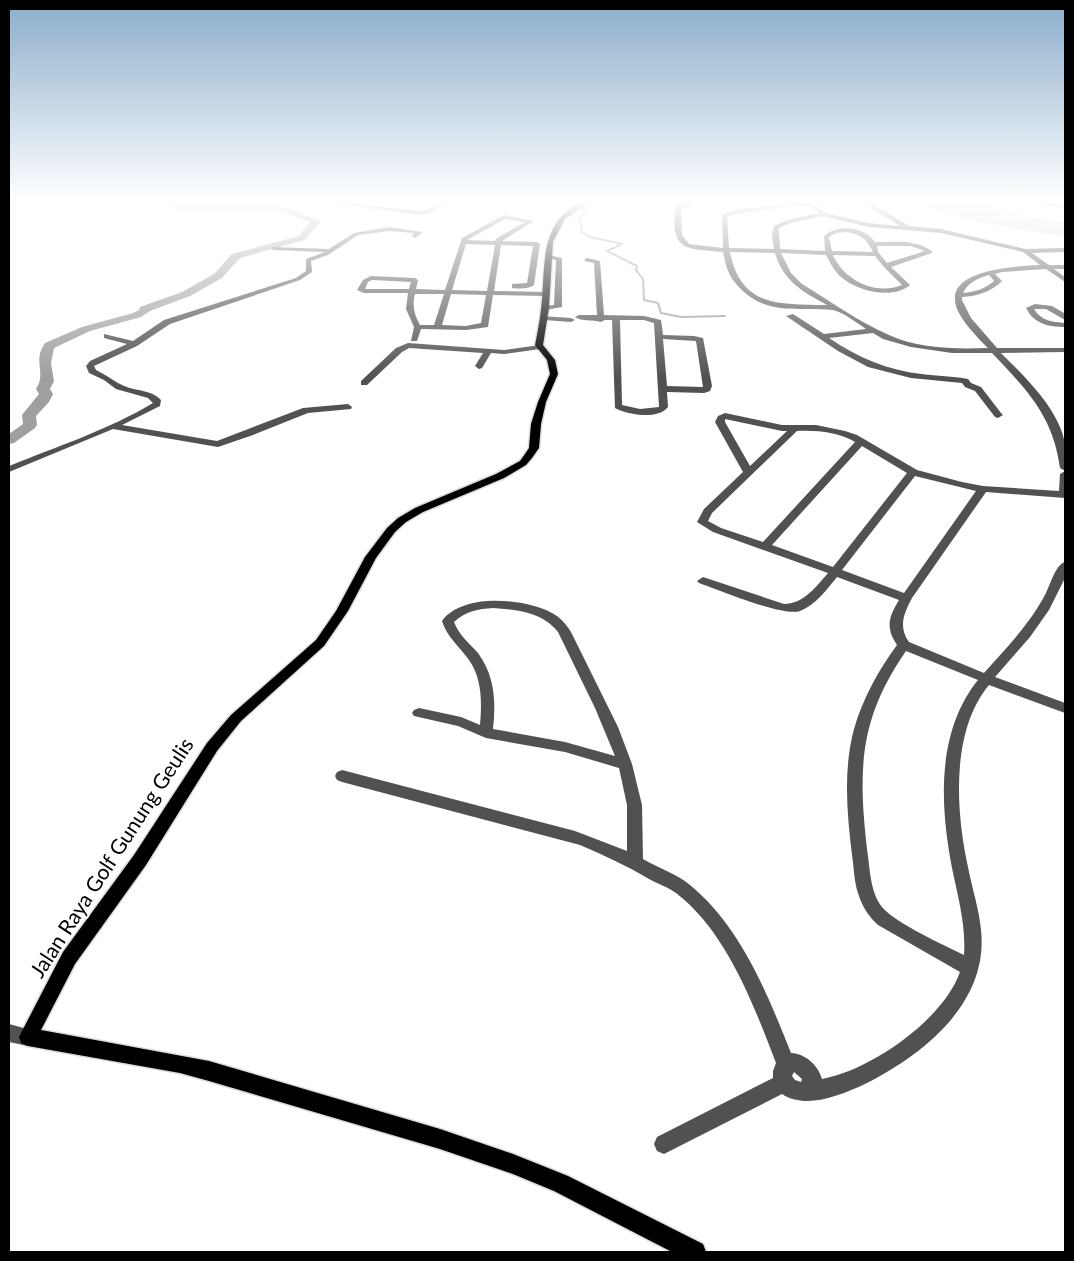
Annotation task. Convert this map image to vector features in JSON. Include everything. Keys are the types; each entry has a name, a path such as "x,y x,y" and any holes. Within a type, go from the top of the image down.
{"main road":[{"path":"540,347 551,285 548,261"},
{"name":"Jalan Raya Golf Gunung Geulis","path":"540,347 551,360 554,374 542,402 536,424 534,448 529,456 523,463 500,476 419,510 402,520 391,530 371,556 342,611 320,644 236,718 212,748 140,860 69,958 18,1035 202,1069 440,1139 561,1183 695,1252"}],"street":[{"path":"9,469 26,464 144,412 158,402 151,396 119,387 90,369 93,363 134,344 162,324 179,317 216,307 262,289 304,277 309,272 308,261"},
{"path":"437,328 457,261"},
{"path":"418,327 459,332 484,325 494,261"},
{"path":"489,290 530,285 534,261"},
{"path":"595,261 597,261 600,319"},
{"path":"728,261 735,280 762,302 776,306 840,308"},
{"path":"781,261 791,279 798,286 898,341 952,351 1065,350"},
{"path":"833,261 842,276 855,284 872,289 888,290 904,287 906,285 882,261"},
{"path":"886,266 902,261"},
{"path":"1039,261 1065,280"},
{"path":"1065,266 1005,269 991,273 970,280 962,286 957,299 963,315 1030,388 1061,431 1065,468"},
{"path":"958,295 970,295 990,290 998,281 991,273"},
{"path":"414,339 418,327 408,309 413,291 415,282 411,279 371,278 365,281 360,289 413,291 448,292 551,285"},
{"path":"1065,318 1050,307 1030,308 1043,322 1050,325 1065,325"},
{"path":"546,315 600,319 616,319 650,319 658,322 664,406 659,410 628,410 618,406 616,319"},
{"path":"790,316 858,359 874,366 926,378 965,381 968,385 978,389 998,415"},
{"path":"822,337 875,330"},
{"path":"107,336 134,344"},
{"path":"660,337 694,338 700,340 708,386 704,390 663,389"},
{"path":"364,382 404,346 414,345 488,351 519,351 540,347"},
{"path":"479,366 488,351"},
{"path":"112,426 218,444 306,410 348,407"},
{"path":"748,471 728,439 720,422 721,418 730,416 765,425 842,432 913,472 983,489 1065,494 1065,474"},
{"path":"794,429 708,511 702,522 716,530 906,598"},
{"path":"765,546 861,442"},
{"path":"703,581 783,608 797,608 819,592 913,472"},
{"path":"983,489 906,598 896,619 897,635 904,645 987,680 1065,708"},
{"path":"664,1144 785,1074 793,1062 807,1068 811,1074 812,1081 804,1091 819,1091 838,1086 864,1074 902,1051 920,1036 950,1006 960,993 970,968 973,939 970,910 954,827 951,787 953,761 965,709 975,694 1025,635 1044,608 1065,565"},
{"path":"486,733 488,692 482,673 473,656 450,631 448,621 456,613 477,606 497,605 545,614 557,622 564,632 625,764 634,809 635,862"},
{"path":"904,645 886,670 876,689 857,740 854,777 858,842 864,886 868,902 875,913 884,920 970,968"},
{"path":"419,713 460,722 486,733 565,747 625,764"},
{"path":"342,776 575,837 608,848 682,888 721,930 750,977 785,1074"}],"waterway":[{"path":"9,440 30,425 29,415 44,399 46,394 43,389 48,381 45,358 49,346 86,329 137,315 145,311 144,309 186,294 218,276 232,261"},
{"path":"627,261 637,266 636,270 643,279 644,300 658,303 661,313 681,317 725,316"}]}
